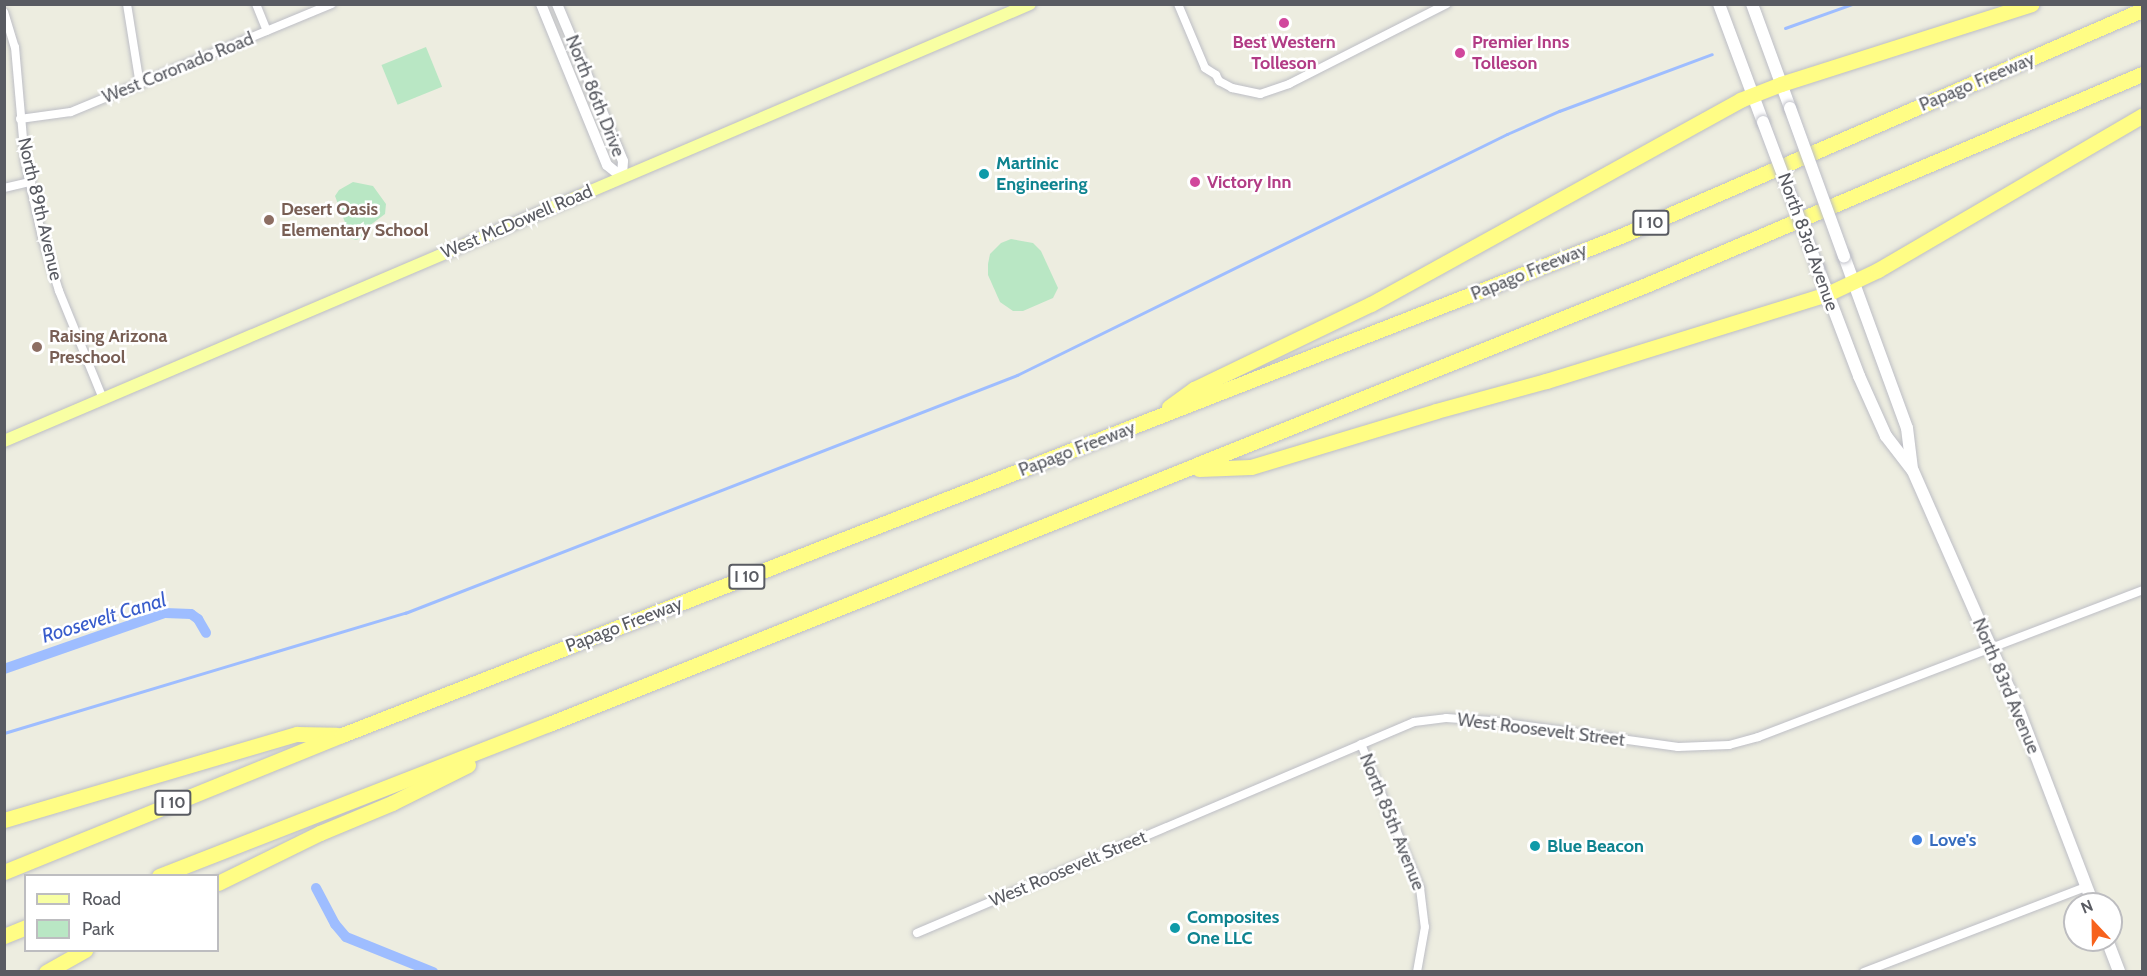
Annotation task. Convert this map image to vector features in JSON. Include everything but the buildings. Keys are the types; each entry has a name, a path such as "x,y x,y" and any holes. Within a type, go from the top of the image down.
{"highway":[{"path":"1152,420 1194,389 1371,304 1753,95 2032,4"},
{"name":"Papago Freeway","path":"4,872 342,735 1623,235 2142,10"},
{"path":"164,874 549,724 1646,285 2142,74"},
{"path":"1186,470 1251,467 1436,411 1546,381 1827,294 1853,283 2142,116"},
{"path":"219,883 320,833 392,803 549,724"},
{"path":"4,820 297,734 342,735"},
{"path":"4,936 24,928"},
{"path":"46,972 83,952"}],"main road":[{"name":"West McDowell Road","path":"4,441 1030,4"},
{"name":"North 83rd Avenue","path":"1719,4 1827,294 1886,436 1913,471 1991,646 2019,711 2088,892"},
{"name":"North 83rd Avenue","path":"1754,10 1907,428 1913,471"},
{"path":"2112,952 2119,972"}],"street":[{"path":"127,4 140,85"},
{"path":"256,4 267,32"},
{"name":"West Coronado Road","path":"20,119 61,115 140,85 332,4"},
{"name":"North 86th Drive","path":"541,4 607,165 622,177"},
{"name":"North 86th Drive","path":"557,4 623,161 622,177"},
{"path":"1176,6 1205,68 1216,75 1219,81 1244,92 1260,94 1290,84 1447,4"},
{"name":"North 89th Avenue","path":"4,12 15,47 20,119 42,237 58,291 103,399"},
{"path":"4,188 31,183"},
{"name":"West Roosevelt Street","path":"917,933 1414,722 1446,718 1491,721 1678,747 1729,745 1758,737 2142,590"},
{"name":"North 85th Avenue","path":"1361,744 1420,888 1424,914 1424,939 1418,972"},
{"path":"1864,972 2086,887"}],"green space":[{"path":"426,47 442,87 398,105 381,65"},
{"path":"353,182 373,186 386,204 385,214 361,232 364,237 356,240 343,236 340,229 346,225 335,196 339,190"},
{"path":"1011,239 1033,243 1041,251 1058,288 1053,298 1023,311 1013,311 1000,302 988,275 990,254 1001,243"}],"waterway":[{"path":"1785,28 1852,4"},
{"path":"4,733 405,613 1017,375 1507,134 1559,111 1712,54"},
{"name":"Roosevelt Canal","path":"4,669 165,613 191,614 198,619 206,633"},
{"name":"Roosevelt Canal","path":"316,888 335,924 346,937 433,972"}],"place":[{"name":"Best Western Tolleson","path":"1284,23"},
{"name":"Premier Inns Tolleson","path":"1460,53"},
{"name":"Martinic Engineering","path":"984,174"},
{"name":"Victory Inn","path":"1195,182"},
{"name":"Desert Oasis Elementary School","path":"269,220"},
{"name":"Raising Arizona Preschool","path":"37,347"},
{"name":"Love's","path":"1917,840"},
{"name":"Blue Beacon","path":"1535,846"},
{"name":"Composites One LLC","path":"1175,928"}]}
